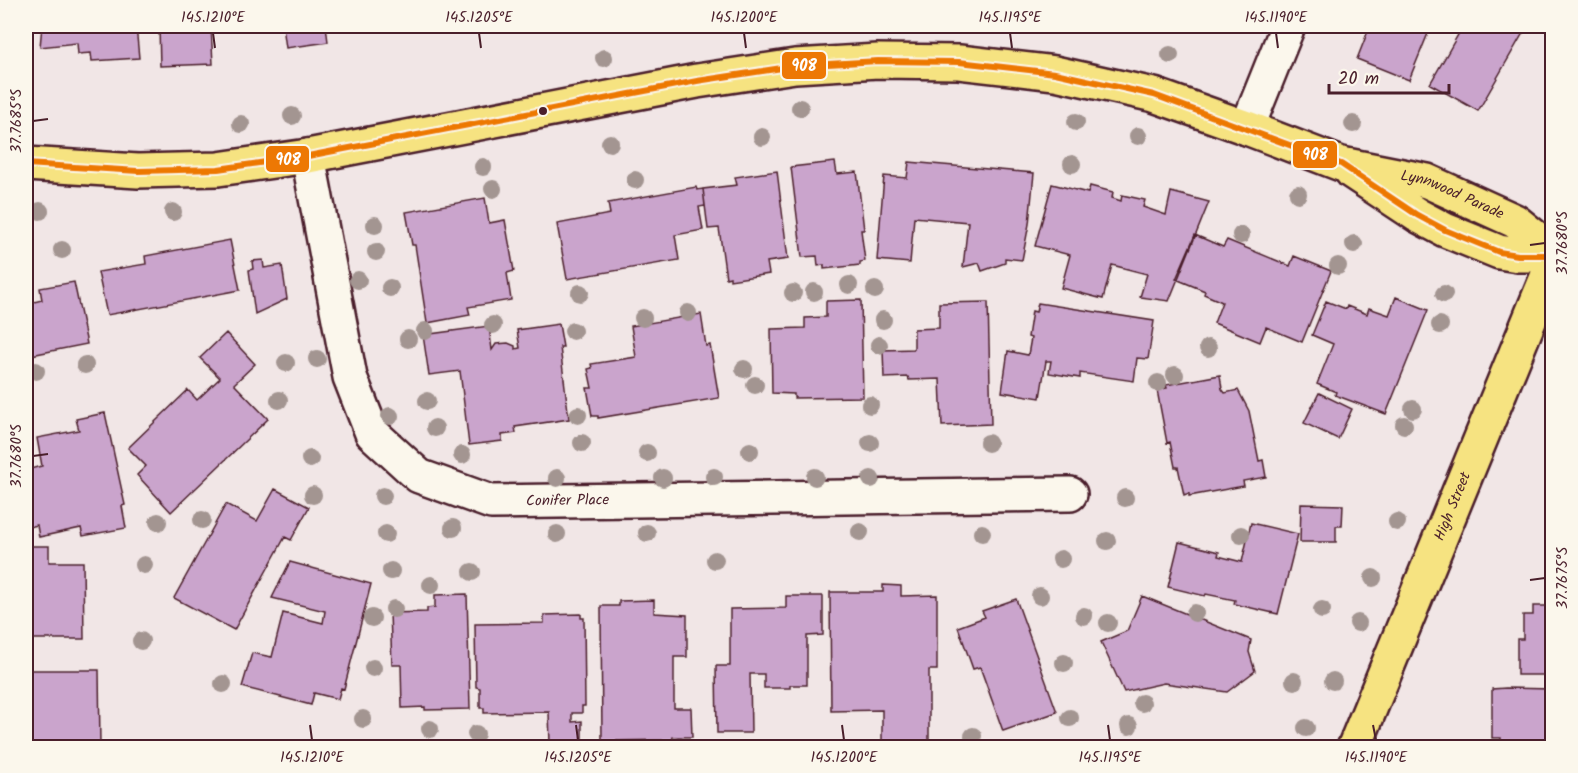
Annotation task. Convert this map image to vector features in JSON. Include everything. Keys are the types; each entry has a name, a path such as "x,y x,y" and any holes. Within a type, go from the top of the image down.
{"main road":[{"name":"Lynnwood Parade","path":"26,164 138,171 218,169 308,156 697,81 795,66 878,61 958,62 1055,73 1154,95 1341,164 1427,181 1515,221 1552,253"},
{"name":"High Street","path":"1354,747 1552,265"}],"street":[{"path":"1247,128 1288,26"},
{"name":"Conifer Place","path":"308,156 350,377 372,433 419,476 491,502 1070,494"}],"building":[{"path":"42,26 136,26 139,58 92,61 91,53 78,54 77,43 40,47"},
{"path":"159,26 211,26 213,64 160,66"},
{"path":"283,26 326,26 328,42 286,48"},
{"path":"1370,26 1431,26 1409,80 1357,59"},
{"path":"1463,26 1527,26 1478,111 1430,84"},
{"path":"835,162 837,174 857,172 865,261 860,262 860,265 824,269 824,265 818,266 817,256 802,257 791,167"},
{"path":"909,162 1034,173 1029,224 1022,260 1005,258 1005,263 982,271 979,263 963,267 968,222 914,217 910,263 877,260 884,176 907,178"},
{"path":"777,171 788,259 767,262 769,274 730,280 730,277 726,278 719,228 708,229 703,189 737,185 735,177"},
{"path":"1052,184 1088,193 1090,186 1113,192 1112,198 1121,201 1122,195 1145,200 1143,207 1166,215 1171,192 1209,202 1169,301 1140,297 1147,274 1112,265 1103,299 1061,288 1070,255 1035,246"},
{"path":"696,187 697,190 703,189 705,206 699,207 703,230 675,235 679,260 567,279 557,224 610,214 608,203"},
{"path":"485,198 489,223 505,220 514,271 507,273 511,300 468,307 470,315 427,323 415,245 412,245 406,212"},
{"path":"1195,235 1223,247 1227,240 1290,266 1294,256 1331,271 1302,342 1266,327 1260,342 1214,323 1222,302 1204,294 1205,291 1176,279"},
{"path":"230,240 240,290 107,315 98,272 146,264 145,256"},
{"path":"263,260 264,268 282,265 287,299 255,314 249,270 253,269 252,261"},
{"path":"74,282 87,344 26,356 26,304 42,300 40,288"},
{"path":"1396,297 1428,310 1386,414 1335,395 1336,392 1317,384 1333,344 1312,335 1326,301 1367,314 1369,308 1389,315"},
{"path":"861,300 863,397 794,398 794,394 772,393 771,329 805,328 805,318 826,317 826,301"},
{"path":"988,302 991,424 942,426 940,379 884,378 883,350 914,349 914,329 939,328 939,303"},
{"path":"1038,303 1154,321 1148,359 1137,358 1134,381 1080,373 1080,378 1049,373 1051,361 1046,361 1040,398 1002,392 1008,351 1028,355 1032,311 1036,312"},
{"path":"701,314 706,346 710,345 719,398 598,418 598,416 592,416 587,388 592,388 588,369 592,368 591,364 636,357 631,326"},
{"path":"559,324 569,419 515,427 516,433 502,435 502,441 469,445 460,371 429,375 423,335 489,326 492,350 496,344 508,343 515,346 515,349 520,348 517,330"},
{"path":"226,333 255,364 234,384 268,419 171,512 137,475 146,466 128,448 188,390 197,400 220,378 200,358"},
{"path":"1220,375 1222,389 1225,393 1238,390 1249,411 1259,461 1263,460 1266,477 1243,481 1244,486 1184,495 1170,442 1167,443 1157,390 1167,388 1166,385"},
{"path":"1319,393 1352,409 1338,439 1304,423"},
{"path":"105,413 125,505 122,506 126,528 83,536 81,528 39,537 37,525 26,528 26,470 42,466 37,438 79,430 76,419"},
{"path":"275,489 309,507 291,540 285,537 234,630 174,598 226,504 257,521"},
{"path":"1301,504 1343,505 1342,526 1336,526 1336,542 1300,542"},
{"path":"1251,523 1298,534 1278,614 1234,604 1235,600 1168,587 1179,542 1219,552 1218,556 1242,562"},
{"path":"26,546 49,546 49,562 83,562 84,639 27,639 26,649"},
{"path":"290,562 371,584 344,689 341,688 338,699 314,693 311,705 242,687 252,653 272,657 283,613 323,623 325,611 272,598"},
{"path":"883,585 901,586 901,596 937,595 937,670 929,670 929,742 882,743 882,710 831,711 830,592 883,592"},
{"path":"467,594 470,709 402,708 401,665 392,665 390,613 427,612 427,608 435,607 435,595"},
{"path":"786,596 823,596 823,635 807,636 807,685 790,685 790,688 764,688 764,674 750,674 751,733 717,733 716,666 730,666 730,609 786,608"},
{"path":"1142,596 1251,640 1249,652 1255,671 1227,692 1164,683 1124,692 1101,642 1127,631"},
{"path":"1016,599 1057,712 1003,731 980,667 973,669 958,627 985,617 982,611"},
{"path":"654,600 654,613 687,615 687,657 674,657 674,708 691,708 692,737 673,737 672,740 602,741 601,606 619,606 619,601"},
{"path":"1533,606 1552,606 1552,675 1517,675 1517,639 1523,639 1523,615 1533,615"},
{"path":"581,614 581,618 584,618 585,706 582,706 582,713 572,713 572,722 582,721 582,744 550,744 549,712 484,713 484,708 480,708 480,688 476,687 475,624 544,623 544,615"},
{"path":"26,670 99,670 100,746 26,747"},
{"path":"1492,689 1552,689 1552,748 1501,748 1501,738 1492,738"}],"transit line":[{"name":"908","path":"26,164 138,171 218,169 308,156 697,81 795,66 878,61 959,62 1055,73 1154,95 1341,164 1417,215 1445,230 1499,252 1518,255 1552,255"}]}
